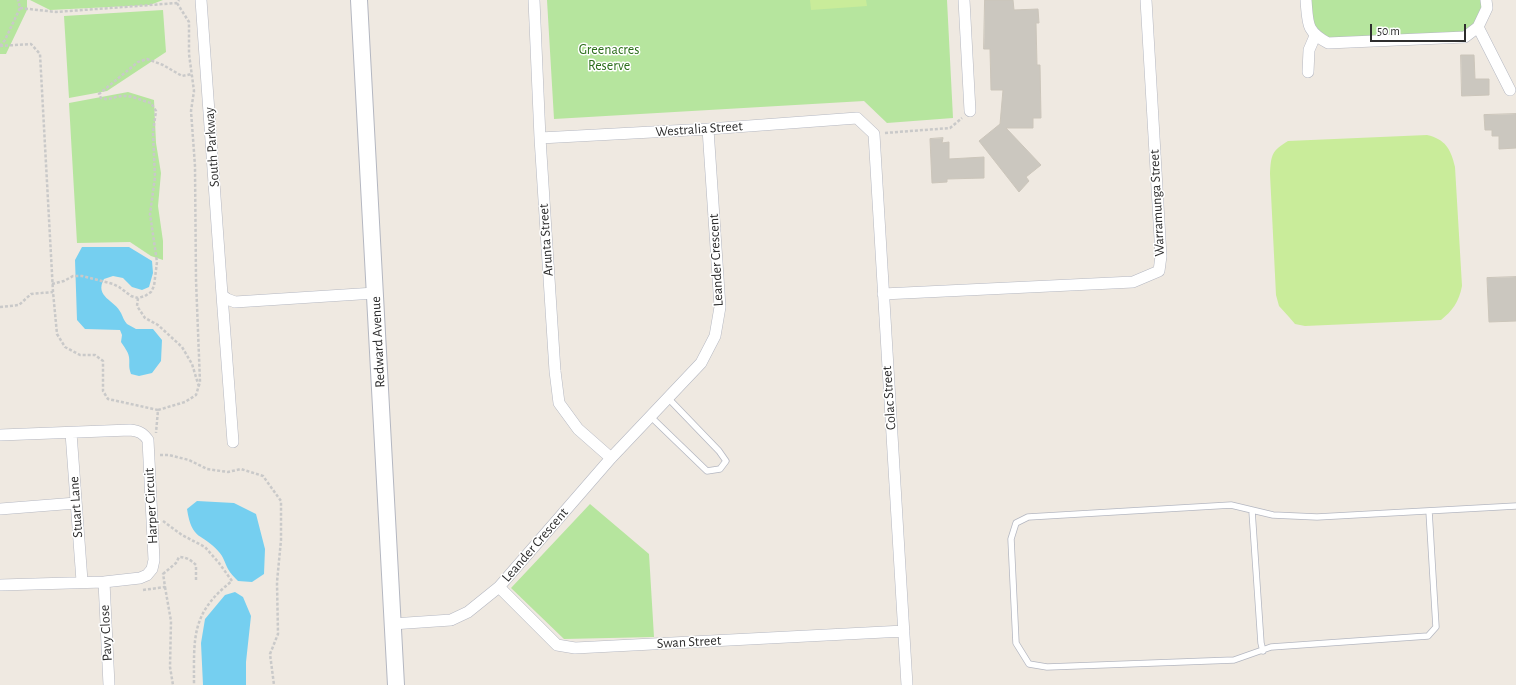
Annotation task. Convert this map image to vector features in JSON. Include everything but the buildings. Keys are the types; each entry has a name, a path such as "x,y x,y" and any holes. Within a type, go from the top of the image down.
{"street":[{"name":"South Parkway","path":"201,0 233,442"},
{"name":"Redward Avenue","path":"359,0 396,685"},
{"name":"Arunta Street","path":"534,0 540,138 555,371 559,403 578,429 611,458"},
{"path":"964,0 970,111"},
{"name":"Warramunga Street","path":"883,294 1133,282 1159,272 1161,256 1146,0"},
{"path":"1306,0 1308,24 1315,36 1328,43 1465,37 1478,27 1487,8 1486,0"},
{"path":"1478,27 1510,90"},
{"path":"1308,72 1309,50 1315,36"},
{"name":"Westralia Street","path":"540,138 708,129 857,118 874,134"},
{"name":"Leander Crescent","path":"392,624 451,620 468,612 499,587 611,458 702,363 715,336 720,307 708,129"},
{"name":"Colac Street","path":"874,134 907,685"},
{"path":"222,295 227,300 235,302 375,293"},
{"name":"Harper Circuit","path":"0,435 135,431 139,431 144,434 148,440 154,560 152,569 147,576 140,578 104,582 82,581 0,585"},
{"name":"Stuart Lane","path":"71,433 82,581"},
{"path":"0,509 76,503"},
{"name":"Pavy Close","path":"104,582 108,685"},
{"name":"Swan Street","path":"499,587 557,645 575,648 904,631"}],"lane":[{"path":"650,416 707,471 720,470 726,461 719,451 668,398"},
{"path":"1429,511 1436,627 1428,636 1271,647 1234,660 1046,667 1029,664 1016,643 1011,539 1016,523 1028,517 1231,505 1273,516 1317,517 1516,506"},
{"path":"1252,511 1261,643 1263,651"}],"path":[{"path":"0,46 5,40 20,8 18,0"},
{"path":"0,46 31,44 40,54 52,284 57,334 65,347 80,355 95,355 103,361 103,391 108,399 158,410 185,402 196,395 200,382 196,280 195,166 191,111 194,91 189,54 188,22 178,2 56,12 20,8"},
{"path":"52,284 64,281 73,276 82,276 113,284 131,296 138,298 151,292 154,286 157,262 150,214 155,177 153,132 156,111 151,103 124,95 105,100 101,98 99,94 138,62 147,59 164,65 182,76 192,74"},
{"path":"874,134 950,128 970,111"},
{"path":"0,307 18,305 31,294 53,292"},
{"path":"138,298 137,306 145,318 158,325 182,347 192,364 199,387"},
{"path":"156,433 158,410"},
{"path":"155,455 169,455 207,469 228,472 241,469 263,476 282,501 282,540 277,582 278,634 270,654 274,685"},
{"path":"158,517 182,535 205,548 219,563 232,581 216,594 201,614 196,633 194,685"},
{"path":"163,574 176,563 179,557 191,559 196,565 196,582"},
{"path":"162,568 171,621 170,667 173,685"},
{"path":"136,591 165,587"}],"green space":[{"path":"0,0 27,0 27,10 6,54 0,54"},
{"path":"30,0 163,0 150,5 50,10"},
{"name":"Greenacres Reserve","path":"547,0 947,0 953,118 887,123 864,101 554,119"},
{"path":"810,0 866,0 867,6 811,10"},
{"path":"1306,0 1486,0 1487,8 1465,37 1328,43 1315,36"},
{"path":"163,10 166,52 107,91 69,98 64,16"},
{"path":"128,92 154,100 156,143 161,173 158,206 163,241 163,260 151,256 130,242 77,243 69,103"},
{"path":"1427,135 1443,142 1449,150 1455,167 1462,286 1459,297 1454,306 1441,320 1305,326 1295,324 1279,306 1276,295 1270,174 1273,154 1288,141"},
{"path":"590,504 649,554 654,637 564,639 511,588"}],"water":[{"path":"82,247 129,247 152,261 153,273 149,287 142,290 132,287 123,278 113,276 104,279 102,290 106,298 121,313 127,324 136,329 153,329 162,340 161,361 152,373 139,376 131,374 127,351 121,342 122,335 120,330 85,329 77,320 75,260"},
{"path":"197,501 234,503 256,514 265,549 264,574 252,582 238,581 229,570 220,554 208,541 198,535 192,527 187,509"},
{"path":"235,592 243,597 251,616 246,662 246,685 203,685 201,643 205,619 225,595"}]}
